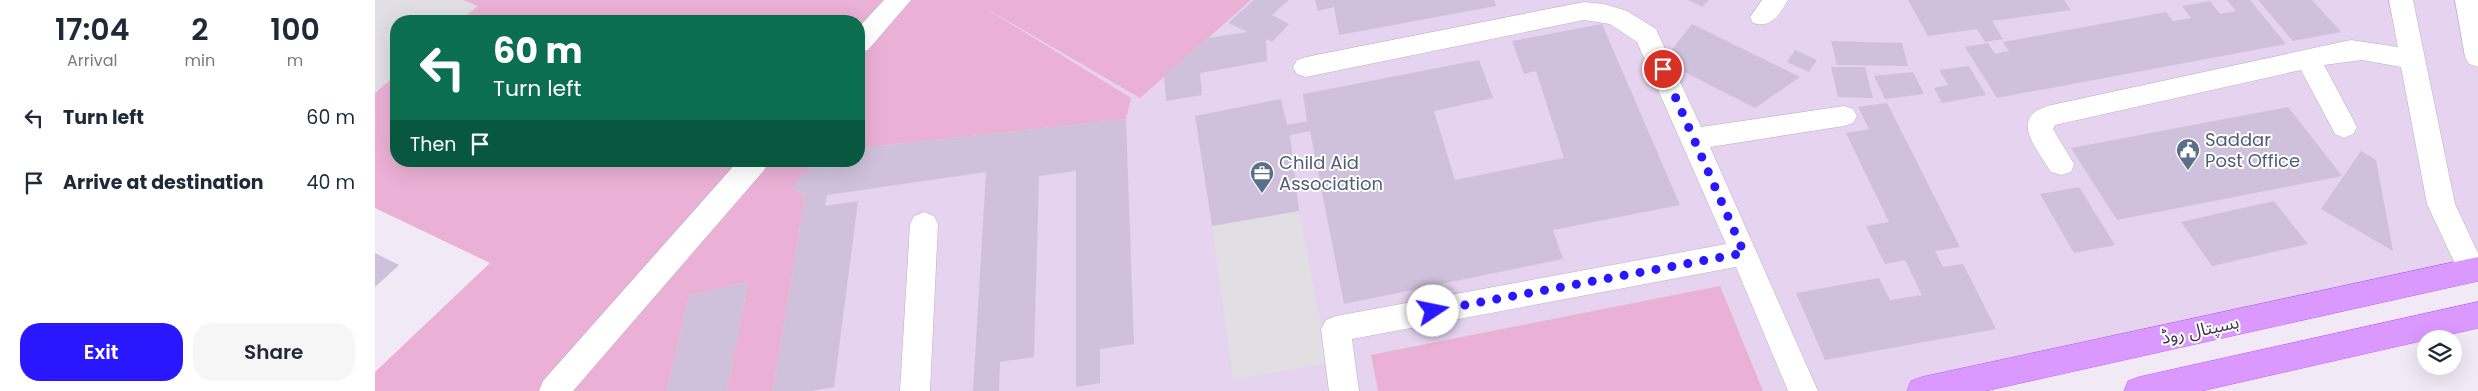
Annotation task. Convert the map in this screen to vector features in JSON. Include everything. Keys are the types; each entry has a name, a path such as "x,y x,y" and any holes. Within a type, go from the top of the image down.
{"main road":[{"name":"ہسپتال روڈ","path":"1922,391 2475,270"},
{"path":"2139,391 2478,315"}],"street":[{"path":"865,37 899,0"},
{"path":"2401,0 2411,59 2441,204 2475,270"},
{"path":"2467,0 2477,50"},
{"path":"1306,67 1584,11 1610,12 1631,23 1647,36 1744,253 1803,391"},
{"path":"2061,164 2040,131 2040,122 2047,116 2308,59 2362,50 2411,59"},
{"path":"2308,59 2344,127"},
{"path":"1693,138 1844,116"},
{"path":"555,391 750,167"},
{"path":"915,391 924,224"},
{"path":"1344,391 1336,330 1744,253"}],"shaded area":[{"path":"375,0 1251,0 1140,98 977,3 1131,98 1126,119 865,147 865,15 390,15 390,167 810,167 792,188 805,197 773,391 727,391 748,282 689,295 667,391 375,391 375,372 490,263 375,208"},
{"path":"375,0 463,0 478,6 467,15 390,15 390,80 375,93"},
{"path":"899,0 2478,0 2478,269 1922,391 556,391 751,167 865,167 865,37"},
{"path":"1299,211 1328,363 1233,380 1212,226"},
{"path":"1720,286 1763,391 1378,391 1371,355"}],"building":[{"path":"1254,0 1289,0 1272,15 1289,24 1272,42 1266,39 1267,61 1200,73 1202,95 1166,101 1164,75 1208,38 1248,32 1228,23"},
{"path":"1315,0 1494,0 1496,6 1339,35 1334,7 1318,11"},
{"path":"1688,0 1709,0 1702,7"},
{"path":"1908,0 2064,0 2071,10 1992,21 2003,39 1985,42 1977,29 1928,36"},
{"path":"2227,0 2250,0 2286,44 1997,98 1965,47 1988,43 1995,54 2009,51 2003,42 2166,12 2173,21 2191,18 2182,6 2210,1 2220,14 2236,11"},
{"path":"2258,0 2312,0 2341,32 2293,41"},
{"path":"1602,24 1680,205 1553,230 1563,259 1344,304 1310,131 1290,135 1299,211 1212,226 1195,116 1281,99 1287,125 1307,121 1303,94 1479,60 1493,98 1434,111 1455,180 1564,158 1536,71 1524,74 1512,41"},
{"path":"1692,24 1800,77 1755,108 1663,61"},
{"path":"1831,41 1902,43 1908,66 1837,65"},
{"path":"1795,50 1817,60 1809,72 1787,62"},
{"path":"1969,66 1986,95 1942,103 1934,88 1948,85 1939,70"},
{"path":"1831,67 1865,67 1873,98 1838,97"},
{"path":"1913,72 1924,94 1885,99 1874,76"},
{"path":"1887,103 1960,247 1935,251 1943,267 1963,264 1996,329 1825,360 1796,293 1879,278 1890,300 1922,295 1905,260 1885,264 1866,226 1889,222 1846,133 1869,129 1858,107"},
{"path":"2288,107 2342,176 2117,220 2071,148"},
{"path":"1126,119 1134,344 1100,349 1100,383 1076,387 1076,171 1039,176 1034,357 1000,362 999,391 973,391 986,172 827,195 825,206 858,201 834,387 811,391 773,391 805,197 791,188 810,167 865,167 865,147"},
{"path":"2361,151 2376,160 2393,251 2321,209"},
{"path":"2079,187 2115,245 2074,253 2040,194"},
{"path":"2274,201 2308,244 2212,266 2181,222"},
{"path":"375,253 399,265 375,287"},
{"path":"748,282 727,391 667,391 689,295"}],"place":[{"name":"Saddar Post Office","path":"2188,171"},
{"name":"Child Aid Association","path":"1262,194"}],"route":[{"path":"1433,311 1744,253 1663,69"}]}
